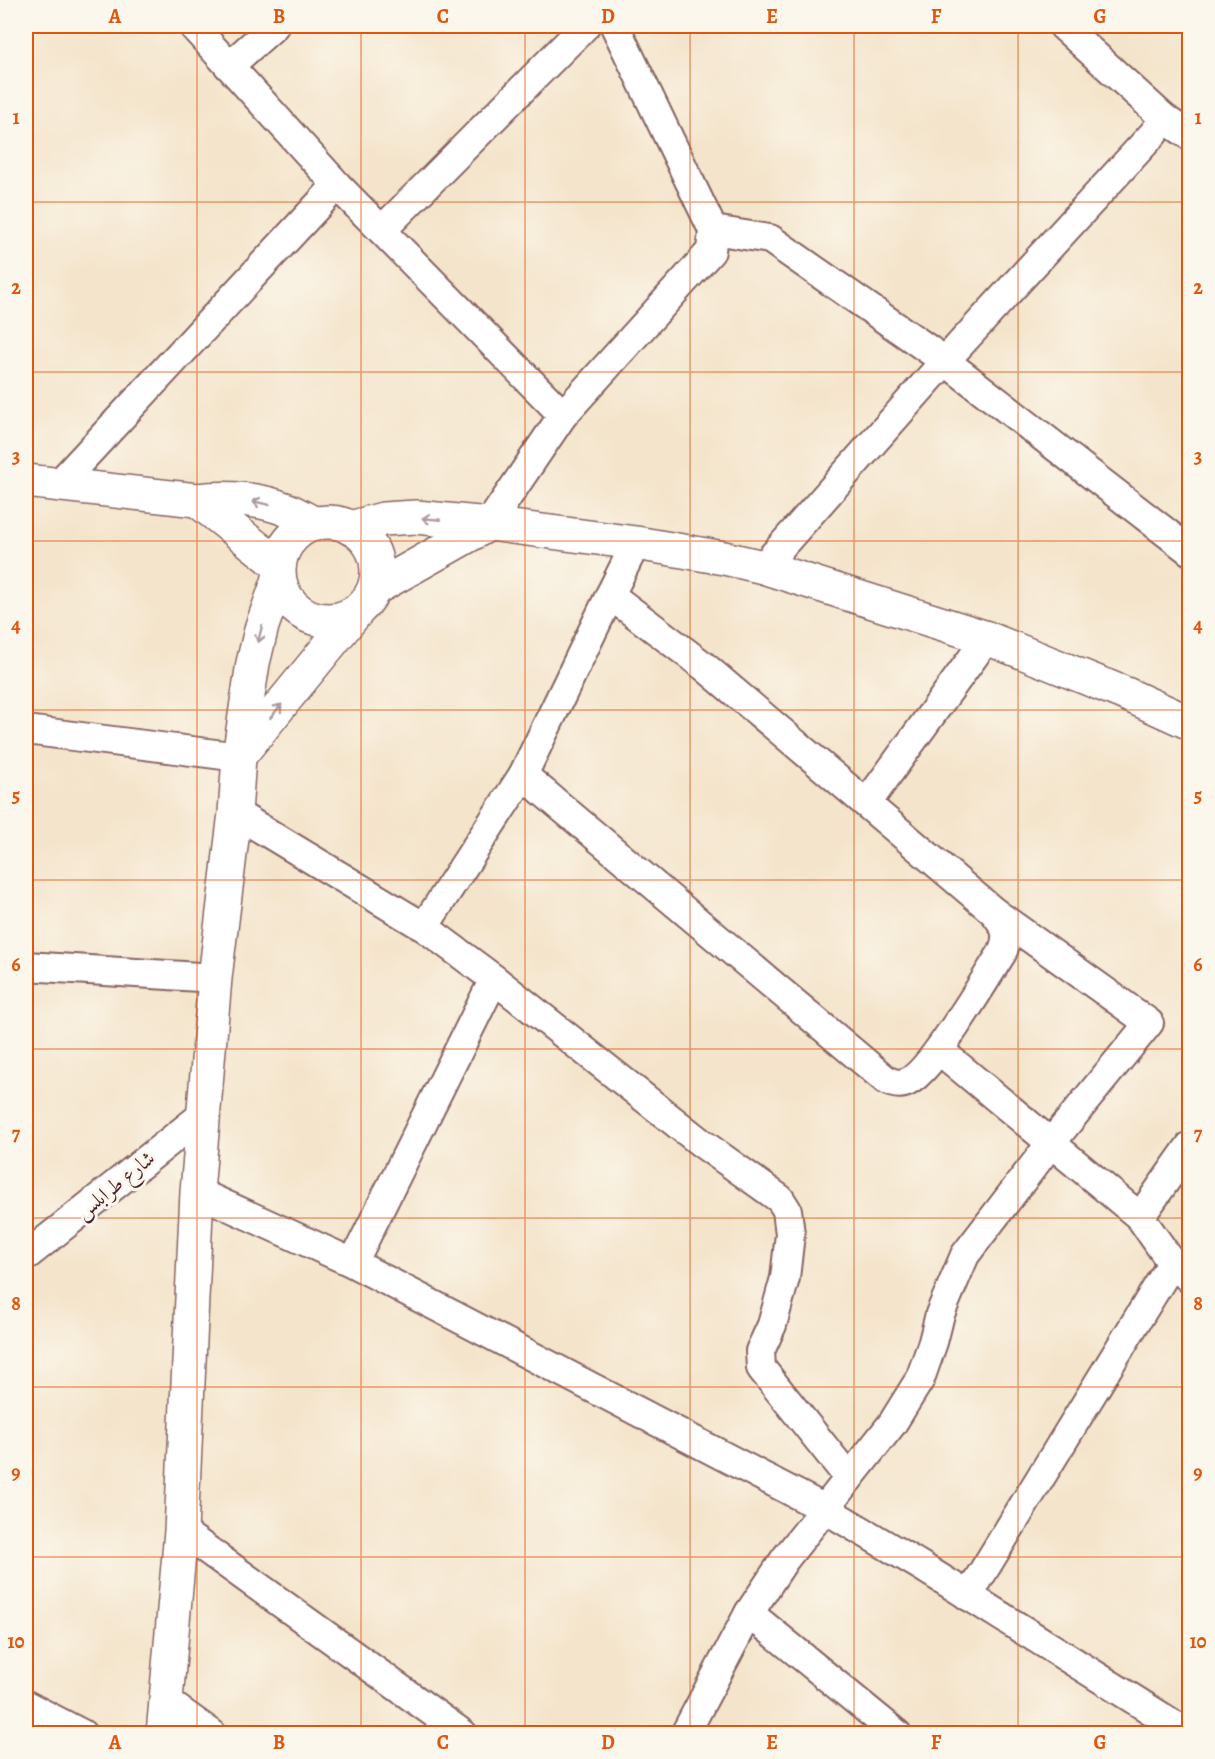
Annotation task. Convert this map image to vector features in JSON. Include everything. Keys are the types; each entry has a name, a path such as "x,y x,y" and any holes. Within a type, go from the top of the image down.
{"street":[{"path":"194,26 337,185 563,415"},
{"path":"229,66 274,26"},
{"path":"382,230 585,26"},
{"path":"197,500 279,572 282,591 297,610 312,618 329,620 345,617 367,599 489,524 563,415 711,250 713,230 615,26"},
{"path":"1063,26 1165,119 1190,136"},
{"path":"763,567 945,362 1154,134 1165,119"},
{"path":"58,485 337,185"},
{"path":"713,230 770,239 945,362 1190,551"},
{"path":"26,481 197,500 224,498 258,501 285,509 315,524"},
{"path":"350,528 383,519 416,517 636,543 763,567 987,638 1126,694 1190,723"},
{"path":"163,1734 181,1531 197,1192 215,978 235,813 238,757 253,663 283,551 291,539 302,530 315,524 327,522 350,528 368,543 377,565 377,577 367,599 238,757"},
{"path":"424,927 524,775 636,543"},
{"path":"610,595 705,667 994,912 1149,1023 1051,1143 965,1255 940,1314 920,1379 892,1424 785,1559 749,1613 685,1734"},
{"path":"867,803 987,638"},
{"path":"26,730 238,757"},
{"path":"524,775 886,1080 894,1084 905,1083 915,1078 939,1050 1002,953 1007,940 1005,926 994,912"},
{"path":"235,813 424,927 494,979 700,1142 780,1199 787,1210 790,1234 785,1278 772,1325 760,1351 761,1368 849,1478"},
{"path":"26,966 215,978"},
{"path":"352,1263 494,979"},
{"path":"939,1050 1140,1217 1181,1271 968,1596"},
{"name":"شارع طرابلس","path":"26,1256 204,1114"},
{"path":"1140,1217 1190,1146"},
{"path":"197,1192 352,1263 825,1509 1189,1734"},
{"path":"181,1531 463,1734"},
{"path":"749,1613 897,1734"},
{"path":"166,1701 212,1734"},
{"path":"26,1705 82,1734"}]}
